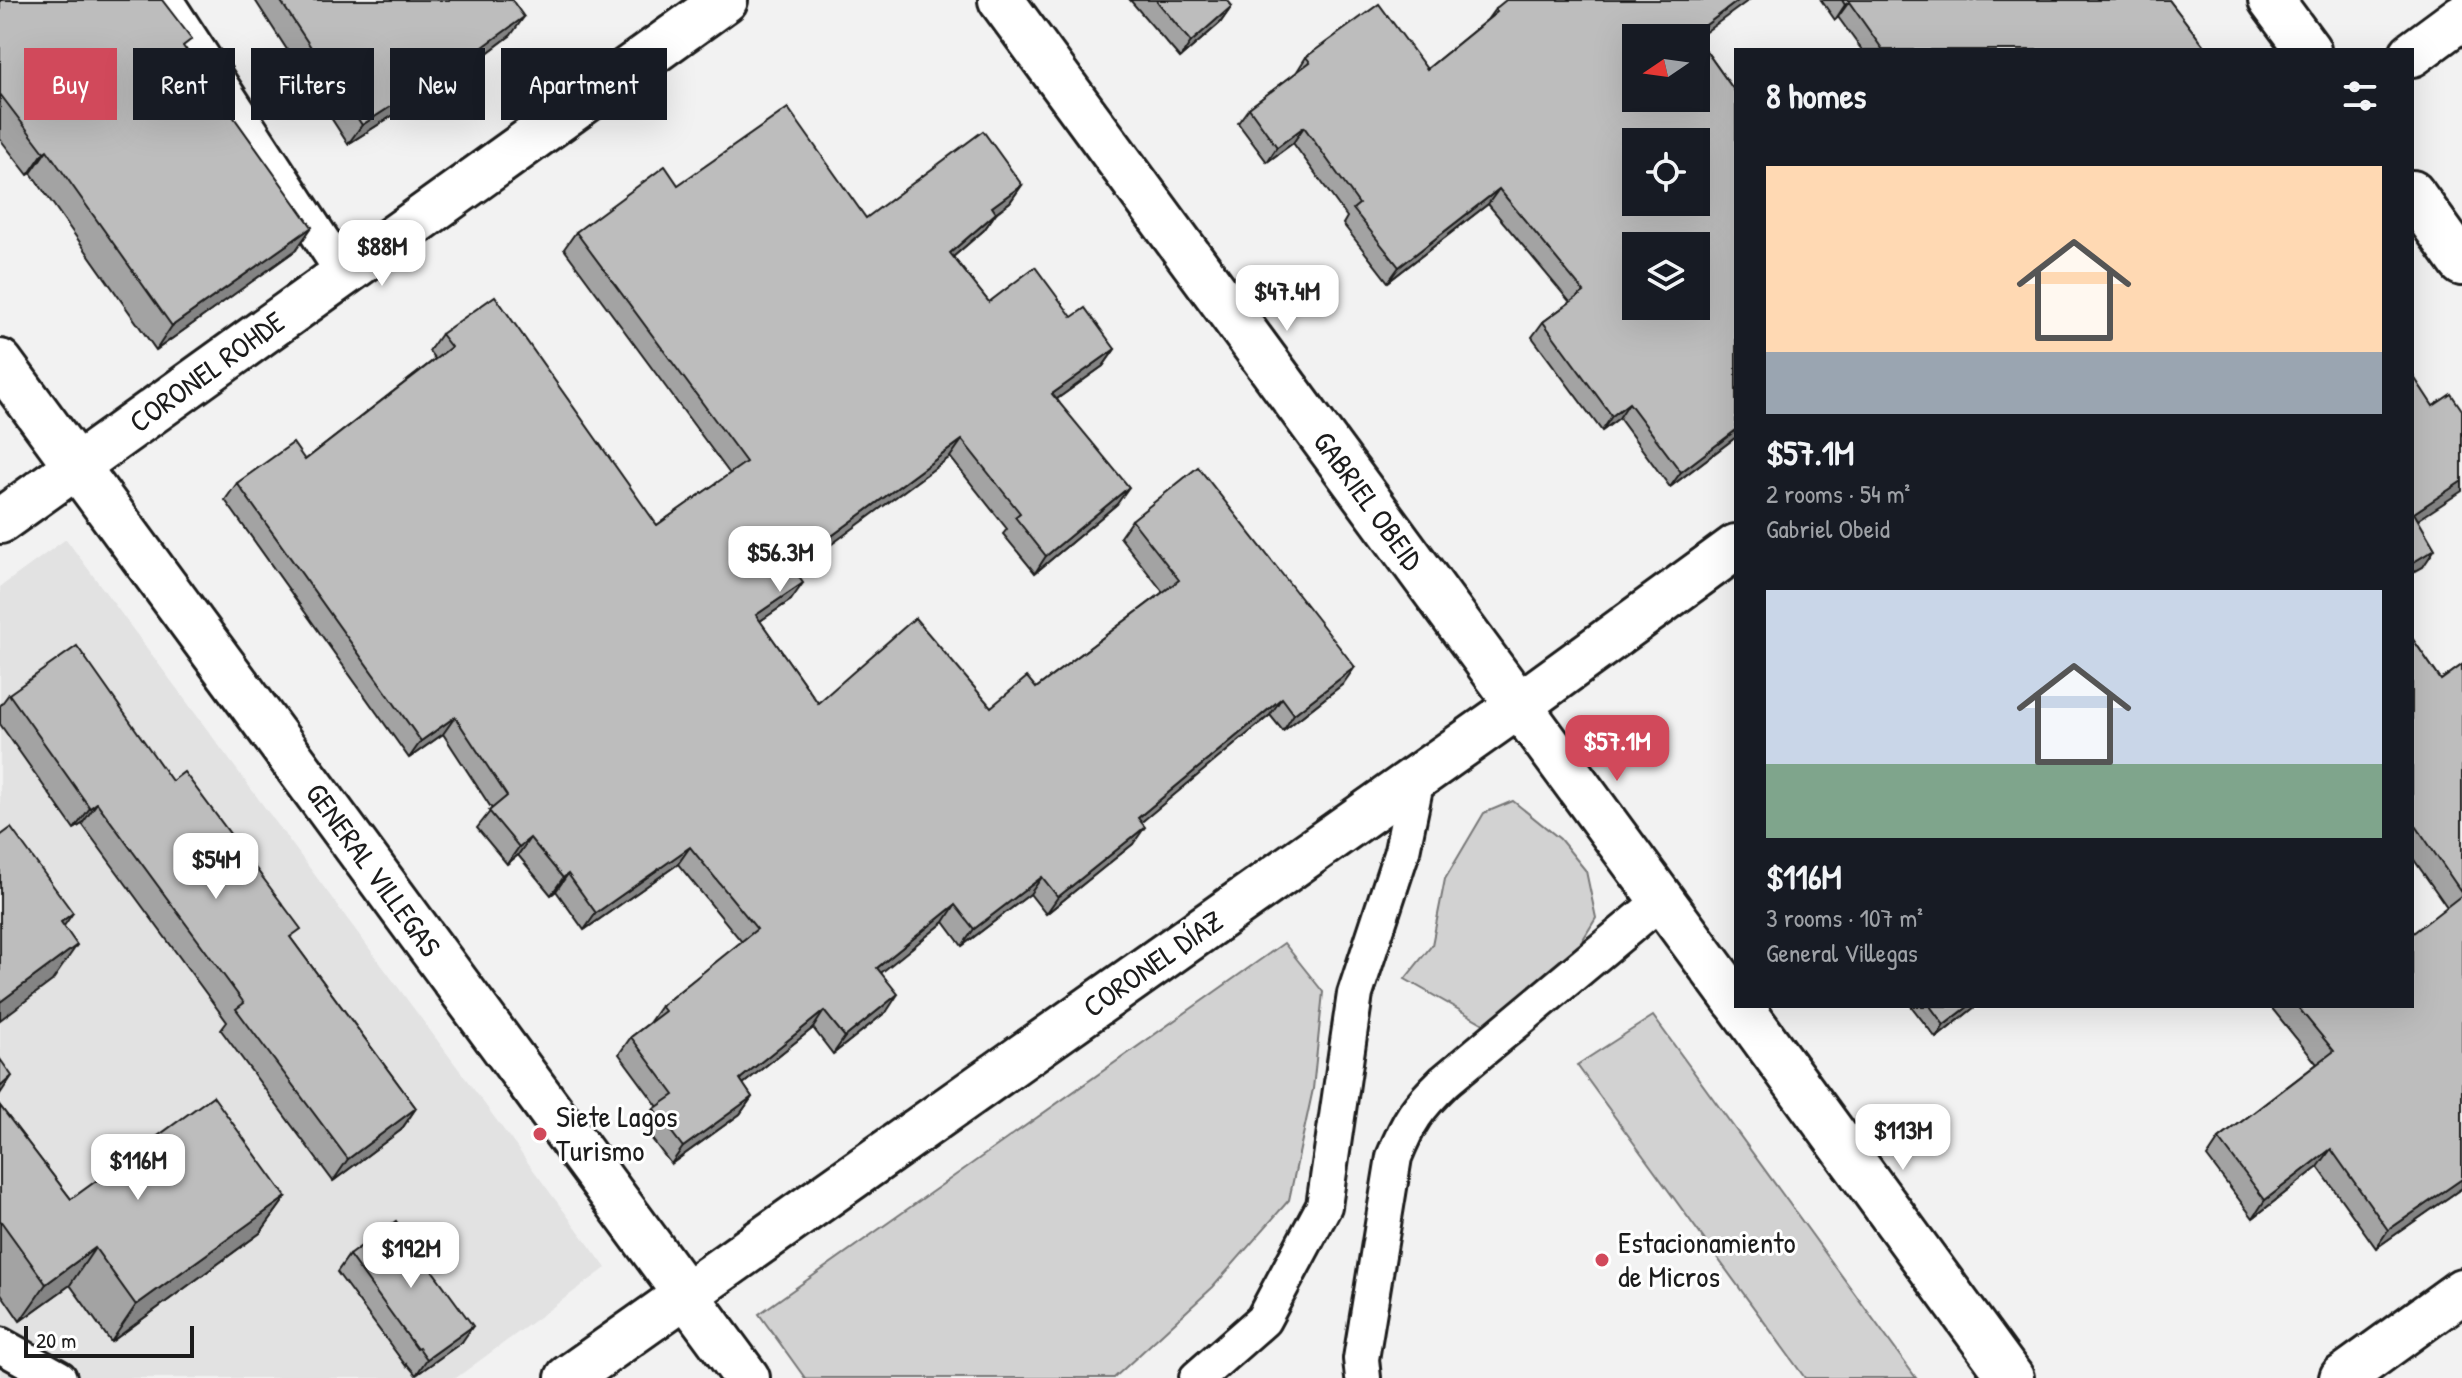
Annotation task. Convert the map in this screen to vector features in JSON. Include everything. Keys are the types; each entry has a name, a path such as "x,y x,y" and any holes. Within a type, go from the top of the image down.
{"main road":[{"name":"CORONEL ROHDE","path":"0,521 725,0"},
{"name":"GABRIEL OBEID","path":"1001,0 1734,998"},
{"path":"2271,0 2307,48"},
{"path":"2414,53 2462,17"},
{"path":"2414,196 2462,263"},
{"name":"GENERAL VILLEGAS","path":"0,362 747,1378"},
{"name":"CORONEL DÍAZ","path":"568,1378 1417,778 1734,548"},
{"path":"1741,1008 2011,1378"},
{"path":"2342,1378 2462,1291"}],"lane":[{"path":"165,0 344,274"},
{"path":"1197,1378 1263,1320 1324,1206 1355,994 1402,851 1417,778"},
{"path":"1363,1378 1361,1359 1394,1157 1405,1129 1420,1104 1662,900"},
{"path":"0,1345 59,1378"}],"shaded area":[{"path":"66,539 606,1268 456,1378 0,1378 0,587"},
{"path":"1513,801 1560,839 1586,871 1596,918 1571,959 1491,1028 1405,979 1432,945 1445,879 1484,813"},
{"path":"1284,943 1323,992 1313,1089 1289,1200 1213,1287 1114,1378 805,1378 759,1314"},
{"path":"1653,1016 1916,1378 1805,1378 1577,1065"}],"building":[{"path":"0,0 162,0 192,39 184,48 133,48 133,120 235,119 312,227 172,326 47,150 44,152 0,94"},
{"path":"280,0 512,0 524,17 481,48 390,48 390,107 374,117 374,48 311,48"},
{"path":"1156,0 1227,0 1232,6 1191,42"},
{"path":"1506,0 1739,0 1707,24 1622,24 1622,112 1710,112 1710,56 1734,90 1734,432 1681,472 1629,403 1612,416 1543,322 1584,292 1499,189 1399,267 1353,209 1359,204 1304,127 1277,147 1249,108 1310,62 1306,57 1379,4 1427,69 1497,12 1495,9"},
{"path":"1842,0 2169,0 2205,48 1882,48 1849,2 1845,5"},
{"path":"788,108 866,218 983,131 1022,185 992,207 996,213 950,253 989,302 1035,267 1072,317 1085,308 1115,349 1052,394 1129,487 1046,556 1015,517 1020,513 962,440 791,566 803,583 756,615 818,703 915,618 991,707 1027,677 1036,688 1179,580 1132,520 1198,467 1355,667 1294,714 1282,698 1138,818 1145,827 1058,897 1042,877 974,929 955,905 877,968 898,994 845,1037 824,1011 740,1079 752,1097 683,1147 654,1109 674,1095 631,1037 665,1011 661,1006 757,929 690,847 596,913 568,874 563,878 530,838 519,847 489,811 507,796 455,717 421,741 237,483 293,443 305,460 451,347 441,334 495,296 657,525 746,462 576,232 665,166 678,185"},
{"path":"2414,377 2433,406 2451,394 2462,410 2462,481 2414,513"},
{"path":"2414,513 2435,549 2414,562"},
{"path":"2414,641 2441,680 2462,665 2462,893 2414,823"},
{"path":"77,646 172,781 184,772 301,929 290,937 416,1108 348,1159 236,1009 244,1003 97,803 90,808 9,694"},
{"path":"11,828 73,913 61,922 77,945 0,1002 0,836"},
{"path":"2462,895 2462,1179 2388,1230 2331,1149 2265,1200 2219,1139 2334,1051 2299,1008 2414,1008 2414,932"},
{"path":"1931,1008 1966,1008 1944,1025"},
{"path":"0,1059 12,1076 0,1087"},
{"path":"213,1096 286,1197 136,1305 95,1248 46,1284 0,1220 0,1106 71,1199"},
{"path":"396,1221 473,1326 427,1359 349,1255"}],"place":[{"name":"Siete Lagos Turismo","path":"540,1134"},
{"name":"Estacionamiento de Micros","path":"1602,1260"}]}
